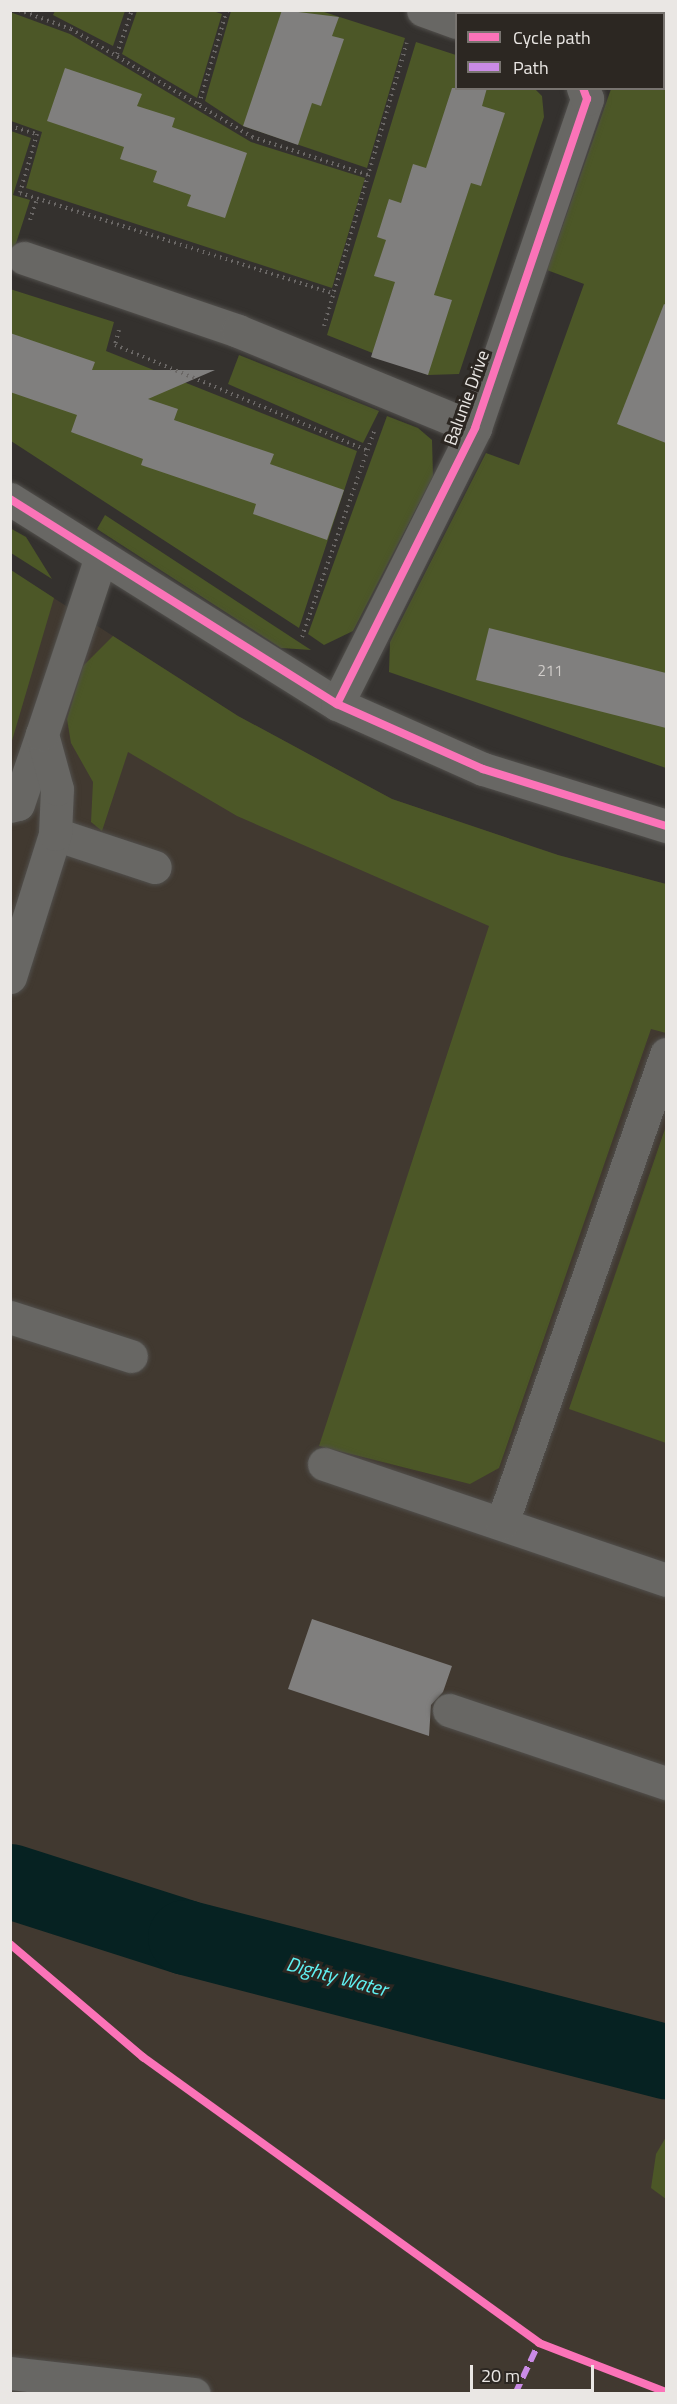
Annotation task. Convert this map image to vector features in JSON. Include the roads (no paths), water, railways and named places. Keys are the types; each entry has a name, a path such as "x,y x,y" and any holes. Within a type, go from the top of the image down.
{"street":[{"path":"417,22 455,22"},
{"name":"Balunie Drive","path":"337,704 475,428 587,99 584,90"},
{"name":"Balunie Drive","path":"24,258 314,362 475,428"},
{"path":"10,499 337,704 483,769 666,826"},
{"path":"10,806 18,804 101,556"},
{"path":"10,977 55,834 57,789 42,734"},
{"path":"55,834 154,867"},
{"path":"502,1524 666,1054"},
{"path":"10,1317 132,1356"},
{"path":"324,1464 666,1580"},
{"path":"449,1710 666,1783"},
{"path":"10,2373 194,2394"}],"waterway":[{"name":"Dighty Water","path":"10,1881 185,1937 666,2061"}]}
